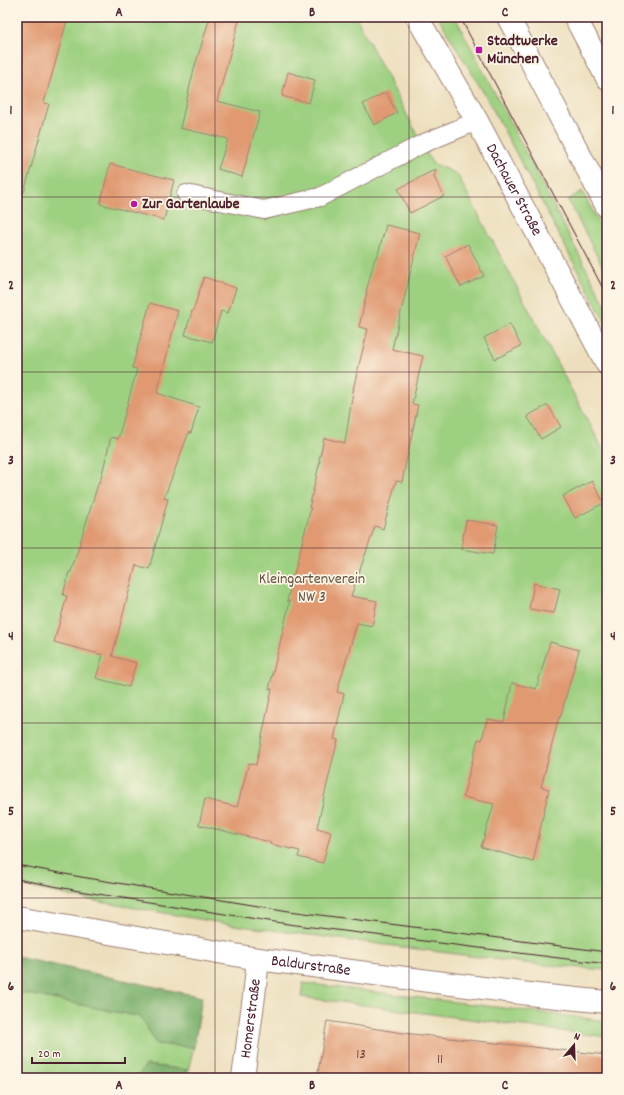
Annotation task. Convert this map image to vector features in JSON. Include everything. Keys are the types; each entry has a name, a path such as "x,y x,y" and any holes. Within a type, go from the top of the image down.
{"street":[{"name":"Dachauer Straße","path":"417,17 477,121 607,364"},
{"path":"508,17 607,207"},
{"path":"575,17 607,78"},
{"name":"Baldurstraße","path":"17,917 258,959 537,995 607,1002"},
{"name":"Homerstraße","path":"243,1078 258,959"}],"lane":[{"path":"186,194 264,210 320,198 422,144 477,121"}],"green space":[{"name":"Kleingartenverein NW 3","path":"17,17 356,17 432,163 457,174 607,457 607,970 532,964 233,925 89,900 17,885"},
{"path":"438,17 455,17 607,308 607,326 488,100"},
{"path":"582,191 607,239 607,275 568,200"},
{"path":"17,957 202,997 194,1047 156,1044 141,1017 17,993"},
{"path":"303,983 607,1021 607,1037 301,997"},
{"path":"17,993 142,1017 156,1044 194,1047 188,1070 146,1065 137,1078 17,1078"},
{"path":"146,1065 188,1070 187,1078 137,1078"}],"building":[{"path":"17,17 68,17 44,103 49,104 24,192 17,191"},
{"path":"210,17 240,17 217,101 260,112 242,177 218,169 228,139 180,128 194,69"},
{"path":"288,72 315,80 309,103 282,96"},
{"path":"386,92 397,113 374,125 363,104"},
{"name":"Zur Gartenlaube","path":"110,164 174,180 164,220 100,204"},
{"path":"436,169 434,177 444,196 410,213 398,189"},
{"path":"386,225 420,233 392,349 423,356 412,404 418,405 402,482 396,481 383,529 375,526 351,596 377,601 372,626 357,623 337,692 344,694 334,739 338,740 317,828 331,832 323,863 298,857 300,851 270,844 270,842 199,825 205,799 237,807 249,763 256,765 272,689 269,689 290,601 287,601 311,508 309,508 324,438 345,443 354,385 368,329 359,327 375,258 377,258"},
{"path":"468,244 484,276 461,287 445,256"},
{"path":"204,277 236,288 228,313 221,311 212,342 185,335"},
{"path":"150,303 178,311 157,393 199,407 191,433 189,432 164,498 168,499 149,569 136,565 112,656 136,663 129,687 96,678 103,655 54,642 67,596 63,595 69,572 71,572 99,481 100,482 111,437 118,439 137,369 132,368"},
{"path":"510,324 521,346 495,359 484,338"},
{"path":"548,405 561,427 541,439 527,416"},
{"path":"592,481 604,503 575,518 563,496"},
{"path":"466,520 498,525 493,554 461,549"},
{"path":"534,583 560,589 554,613 529,609"},
{"path":"550,642 579,650 560,718 559,717 541,787 549,789 533,862 481,847 494,804 463,797 478,739 482,740 487,719 504,722 512,683 536,689"},
{"path":"327,1021 403,1033 607,1055 607,1078 317,1078"}],"tram line":[{"path":"460,17 607,296"},
{"path":"17,865 289,911 607,952"},
{"path":"17,879 79,891 288,924 607,964"}],"place":[{"name":"Stadtwerke München","path":"479,50"},
{"name":"Zur Gartenlaube","path":"134,204"}]}
